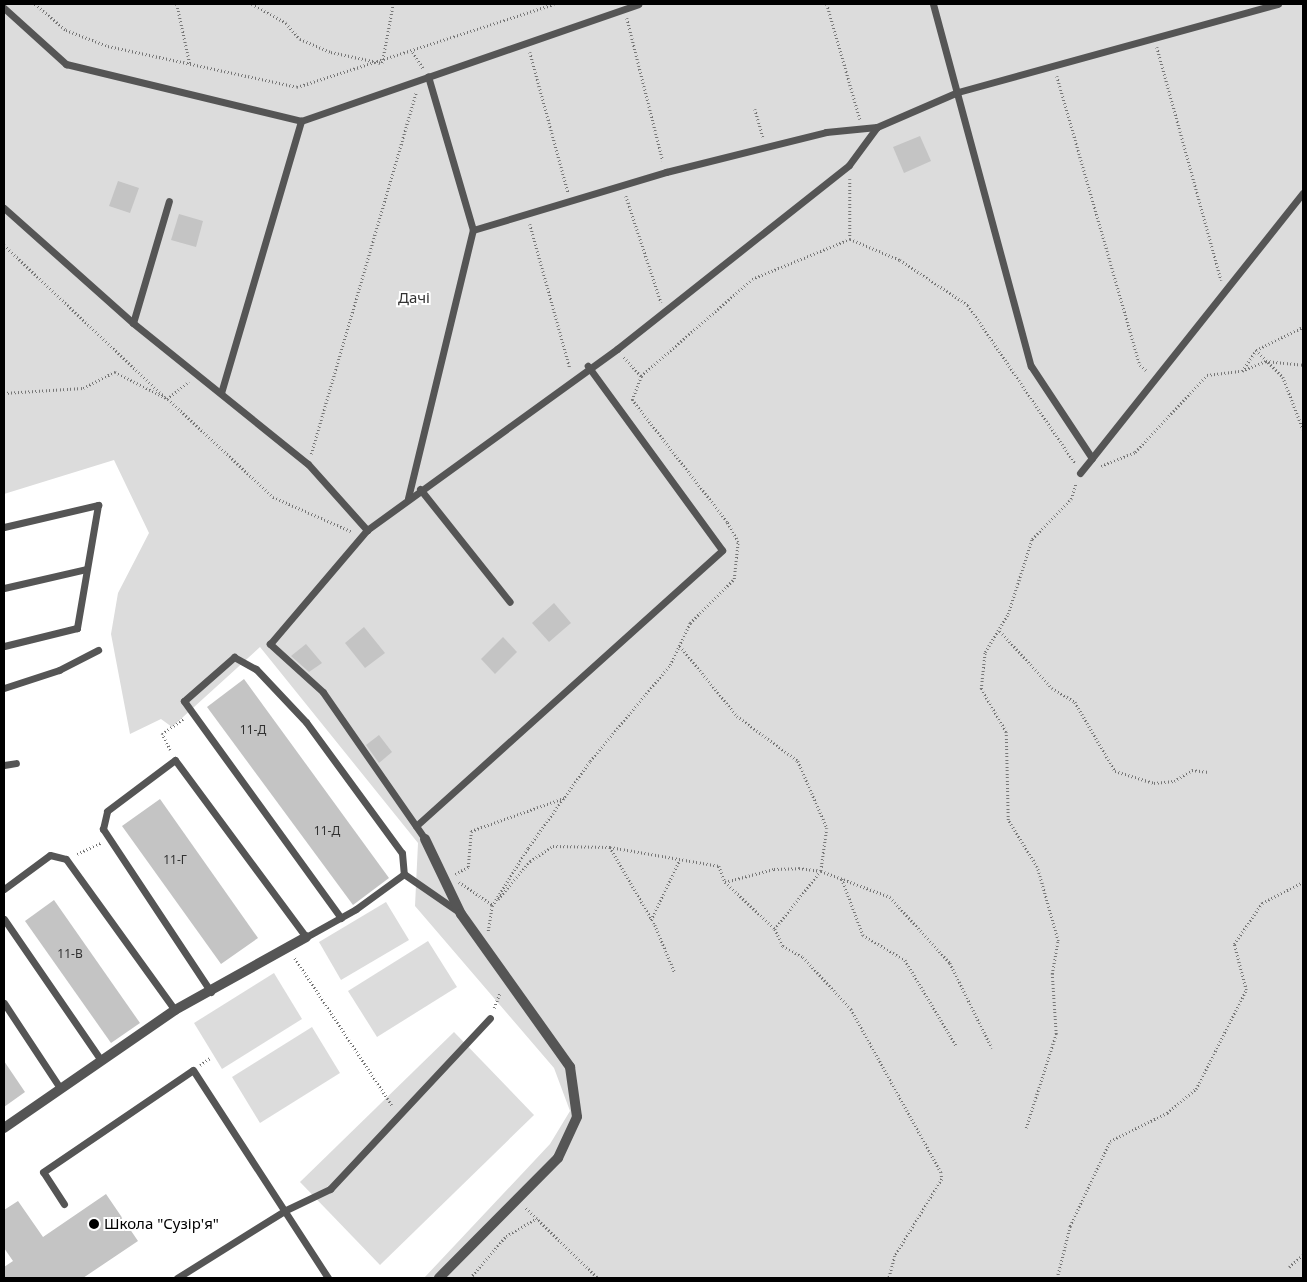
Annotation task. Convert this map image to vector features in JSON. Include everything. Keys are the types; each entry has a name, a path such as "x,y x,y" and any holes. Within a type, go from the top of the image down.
{"street":[{"path":"425,839 461,914 507,974 570,1067 577,1117 558,1158 519,1202 439,1278"},
{"path":"4,1128 175,1010 211,993 306,937"}],"lane":[{"path":"4,8 66,64 301,121 638,4"},
{"path":"933,4 1031,366 1092,458"},
{"path":"1248,4 1251,13"},
{"path":"473,230 666,172 863,127 877,127 958,92 1154,36 1251,13 1278,4"},
{"path":"408,498 473,230 428,76"},
{"path":"221,393 301,121"},
{"path":"425,839 323,692 270,644 367,530 588,366 617,349 664,312 849,165 877,127"},
{"path":"1080,472 1303,193"},
{"path":"133,323 169,201"},
{"path":"4,208 133,323 308,464 367,530"},
{"path":"416,826 722,550 588,366"},
{"path":"420,489 510,602"},
{"path":"4,527 98,506 86,569 78,628 4,646"},
{"path":"4,588 86,569"},
{"path":"4,688 59,670 98,650"},
{"path":"341,918 184,701 234,656 256,669 306,722 396,845 404,874 461,914"},
{"path":"211,993 103,829 107,812 175,760 306,937 341,918 404,874"},
{"path":"4,765 16,763"},
{"path":"4,889 50,855 66,859 175,1010"},
{"path":"4,918 101,1060"},
{"path":"4,1002 60,1088"},
{"path":"177,1278 286,1210 330,1189 400,1117 490,1018"},
{"path":"64,1204 43,1172 193,1070 286,1210 328,1278"}],"path":[{"path":"35,4 66,30 108,46 297,87 382,63 554,4"},
{"path":"177,4 190,64"},
{"path":"252,4 286,23 300,39 330,52 382,63"},
{"path":"382,63 394,4"},
{"path":"827,4 863,127"},
{"path":"624,8 666,172"},
{"path":"1154,36 1224,292"},
{"path":"527,41 571,200"},
{"path":"413,52 428,76"},
{"path":"1054,65 1140,365 1156,378"},
{"path":"308,464 420,81"},
{"path":"755,109 766,148"},
{"path":"849,165 850,239"},
{"path":"623,185 664,312"},
{"path":"527,213 573,378"},
{"path":"486,947 492,906 590,761 670,666 690,623 734,580 738,542 632,400 641,376 752,279 850,239 900,260 968,304 1080,472"},
{"path":"4,245 274,497 356,532 367,530"},
{"path":"1242,371 1256,350 1303,327"},
{"path":"617,349 641,376"},
{"path":"1256,350 1283,377 1303,429"},
{"path":"1026,1128 1056,1034 1052,974 1058,941 1054,913 1037,867 1008,820 1006,732 981,689 985,652 1000,631 1032,539 1070,499 1080,472 1134,452 1207,375 1242,371 1266,361 1303,365"},
{"path":"4,393 83,388 114,372 168,399"},
{"path":"168,399 195,374"},
{"path":"1000,631 1052,688 1075,702 1115,771 1154,783 1174,781 1192,770 1209,772"},
{"path":"680,646 737,716 798,761 827,828 821,871 775,929"},
{"path":"175,760 162,734 193,712"},
{"path":"452,876 468,867 471,830 565,798"},
{"path":"66,859 109,839"},
{"path":"492,906 530,861 553,846 610,847 679,861 719,866 725,882 775,929 783,946 803,957 838,991 863,1025 941,1172 942,1179 895,1256 889,1278"},
{"path":"610,847 651,920 675,973"},
{"path":"651,920 679,861"},
{"path":"725,882 774,869 821,871 890,896 912,916 950,963 992,1048"},
{"path":"440,873 452,876 492,906"},
{"path":"842,879 863,935 906,960 956,1047"},
{"path":"1058,1278 1070,1226 1110,1141 1167,1113 1196,1089 1246,990 1234,944 1262,903 1303,882"},
{"path":"288,950 400,1117"},
{"path":"490,1018 507,974"},
{"path":"519,1202 597,1278"},
{"path":"470,1278 506,1236 537,1218"},
{"path":"1289,1267 1303,1255"}],"green space":[{"name":"Дачі","path":"4,4 1303,4 1303,1278 424,1278 550,1144 570,1111 554,1068 415,906 418,843 260,647 172,727 161,719 130,734 111,634 118,593 149,533 114,460 4,494"},
{"path":"386,902 409,940 341,980 319,942"},
{"path":"428,941 457,987 377,1037 348,991"},
{"path":"274,973 302,1019 222,1069 194,1023"},
{"path":"312,1027 340,1073 260,1123 232,1077"},
{"path":"454,1032 534,1115 380,1265 300,1182"}],"building":[{"path":"920,136 931,161 904,173 893,147"},
{"path":"118,181 139,188 130,213 109,206"},
{"path":"179,214 203,221 196,247 171,240"},
{"path":"554,603 571,623 549,642 532,623"},
{"path":"364,627 385,653 365,668 345,643"},
{"path":"503,637 517,652 495,674 481,659"},
{"path":"306,644 322,663 309,672 291,656"},
{"path":"244,679 389,878 353,905 207,707"},
{"path":"379,735 392,752 379,763 366,745"},
{"path":"160,799 258,938 221,964 122,826"},
{"path":"54,900 140,1023 111,1043 25,921"},
{"path":"4,1061 25,1092 4,1107"},
{"name":"Школа \"Сузір'я\"","path":"106,1194 138,1241 83,1278 4,1278 4,1267 13,1261 4,1248 4,1210 18,1201 43,1237"}],"place":[{"name":"Школа \"Сузір'я\"","path":"94,1224"}]}
